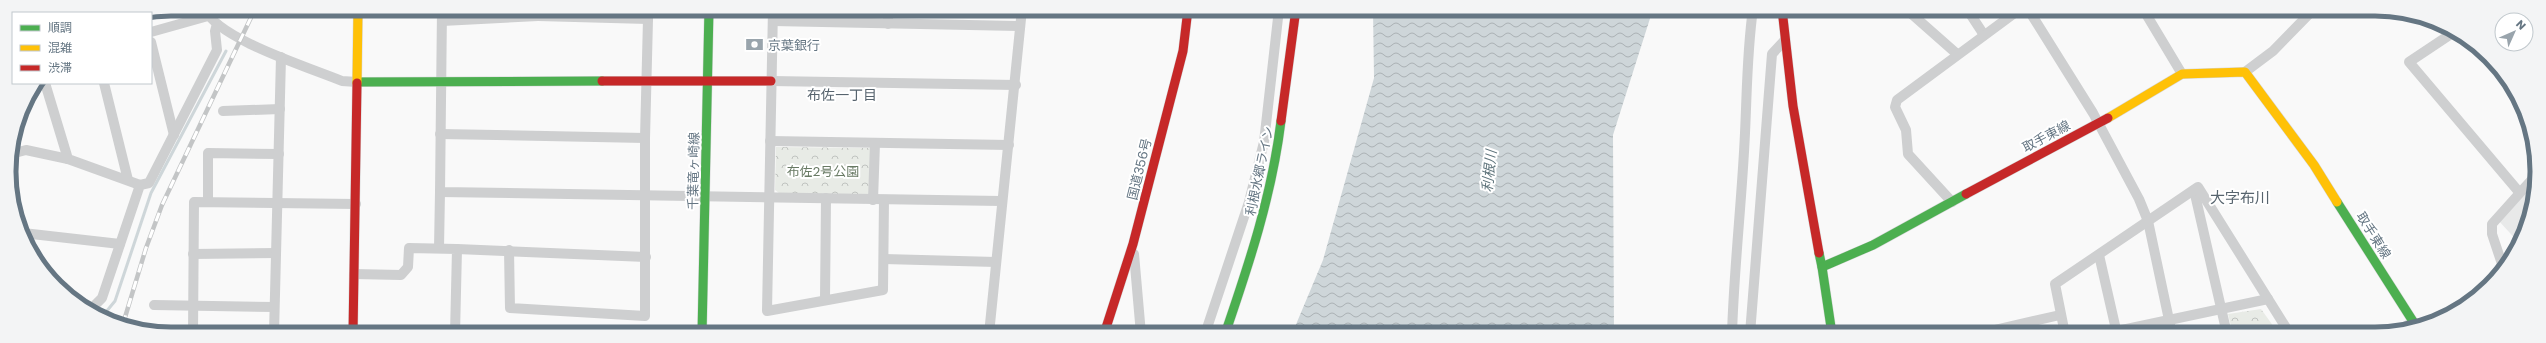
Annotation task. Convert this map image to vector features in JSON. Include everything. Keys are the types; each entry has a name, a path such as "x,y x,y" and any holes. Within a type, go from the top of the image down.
{"main road":[{"path":"352,327 356,204 358,16"},
{"name":"千葉竜ヶ崎線","path":"702,327 709,16"},
{"name":"国道356号","path":"1106,327 1133,244 1183,51 1187,16"},
{"name":"利根水郷ライン","path":"1227,327 1258,237 1276,160 1295,16"},
{"path":"1782,16 1784,41 1831,327"},
{"name":"取手東線","path":"1822,267 1872,245 2098,124 2182,74 2245,72 2254,87 2314,165 2413,322"},
{"path":"357,82 646,80 771,81"}],"street":[{"path":"152,32 195,16"},
{"path":"210,16 217,24 233,35 281,57 342,80 357,82"},
{"path":"439,248 442,16"},
{"path":"442,21 502,16"},
{"path":"509,250 510,308 645,316 646,257 644,197 648,16"},
{"path":"773,16 767,311 825,299 883,290 884,200"},
{"path":"831,16 831,22"},
{"path":"888,16 888,24"},
{"path":"990,327 1001,201 1016,85 1021,16"},
{"path":"1206,327 1240,232 1264,142 1278,16"},
{"path":"1732,327 1735,258 1745,134 1747,51 1752,16"},
{"path":"1914,16 1957,54"},
{"path":"1972,16 1984,35"},
{"path":"1952,202 1908,154 1906,130 1895,107 1897,100 1957,54 2010,16"},
{"path":"2032,16 2093,113 2129,177 2148,221 2171,327"},
{"path":"2147,16 2182,74"},
{"path":"2245,72 2273,51 2307,16"},
{"path":"773,21 1020,26"},
{"path":"17,152 26,150 68,159 140,185 149,183 217,50 215,31 217,24"},
{"path":"2449,35 2409,62 2519,192"},
{"path":"1751,327 1772,54 1784,41"},
{"path":"152,46 174,135"},
{"path":"274,327 281,57"},
{"path":"771,81 1016,85"},
{"path":"45,84 68,159"},
{"path":"104,84 128,180"},
{"path":"223,111 280,109"},
{"path":"440,134 645,138"},
{"path":"770,141 1009,145"},
{"path":"873,200 875,143"},
{"path":"208,202 208,153 279,154"},
{"path":"2502,261 2492,234 2492,224 2519,192 2530,182"},
{"path":"94,306 102,298 140,185"},
{"path":"2063,327 2055,284 2198,187 2286,327"},
{"path":"2194,190 2226,327"},
{"path":"440,192 644,197 769,197 873,200 1001,201"},
{"path":"825,299 826,198"},
{"path":"193,327 194,202 356,204"},
{"path":"29,234 120,244"},
{"path":"1133,244 1140,327"},
{"path":"354,274 401,275 408,267 409,248 509,250 646,257"},
{"path":"455,327 457,249"},
{"path":"193,254 276,253"},
{"path":"2099,255 2115,327"},
{"path":"884,259 996,262"},
{"path":"2136,327 2268,299"},
{"path":"154,305 274,307"},
{"path":"2008,327 2060,315"}],"shaded area":[{"path":"2529,190 2525,212 2515,238 2499,221"}],"green space":[{"name":"布佐2号公園","path":"776,147 872,148 871,195 779,193 775,190"},
{"path":"2261,309 2274,327 2231,327 2228,314"}],"water":[{"name":"利根川","path":"1373,16 1651,16 1613,135 1614,327 1295,327 1323,260 1374,78"}],"waterway":[{"path":"106,312 115,301 151,193 226,51"}],"railway":[{"path":"124,320 146,248 162,205 252,16"}],"traffic: fast":[{"path":"702,327 709,16"},
{"path":"357,82 602,81"},
{"path":"1227,327 1259,229 1272,176 1281,121"},
{"path":"1819,253 1822,267 1873,245 1966,194"},
{"path":"2337,202 2414,322"},
{"path":"1822,267 1831,327"}],"traffic: slow":[{"path":"357,83 358,16"},
{"path":"2108,118 2182,74 2245,72 2314,165 2337,202"}],"traffic: jam":[{"path":"1106,327 1133,244 1183,51 1187,16"},
{"path":"1281,121 1295,16"},
{"path":"1783,16 1793,106 1819,253"},
{"path":"602,81 771,81"},
{"path":"353,327 357,83"},
{"path":"1966,194 2108,118"}],"place":[{"name":"京葉銀行","path":"755,45"}],"district":[{"name":"布佐一丁目","path":"842,95"},
{"name":"大字布川","path":"2240,198"}]}
